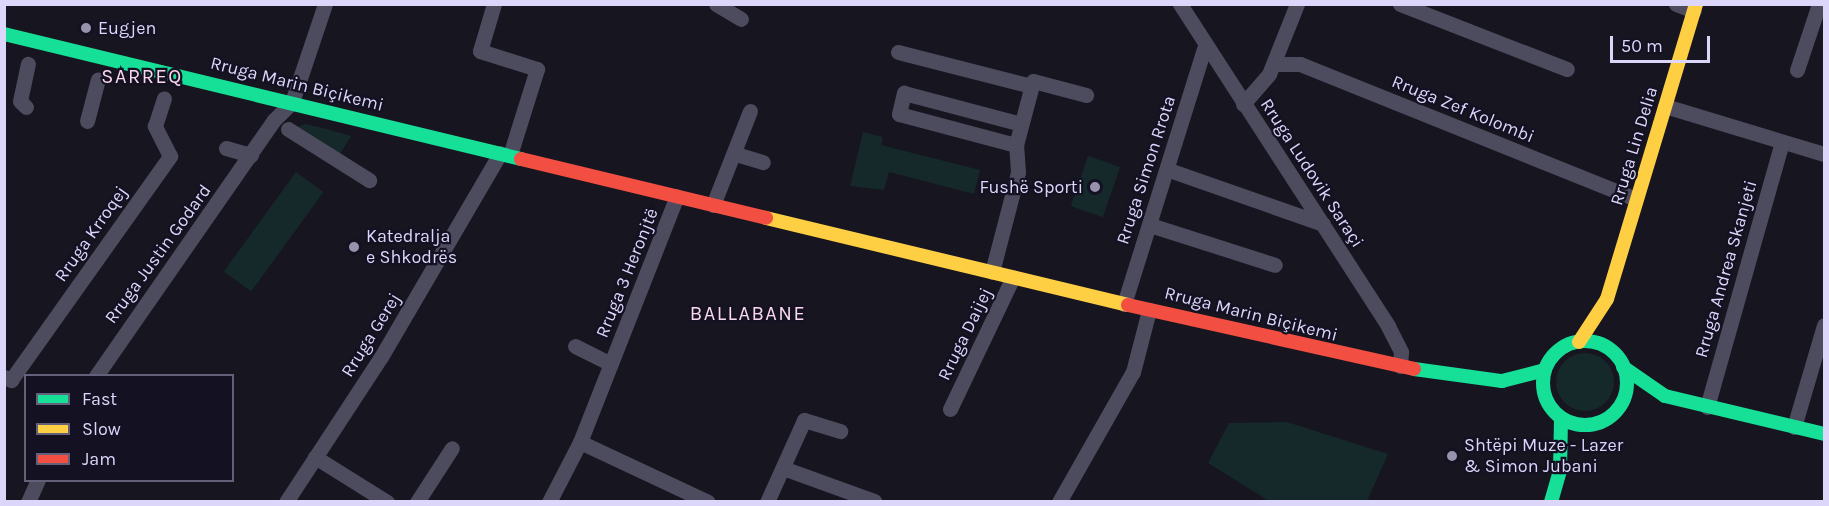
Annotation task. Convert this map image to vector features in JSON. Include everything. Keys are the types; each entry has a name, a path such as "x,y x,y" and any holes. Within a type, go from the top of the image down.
{"main road":[{"name":"Rruga Lin Delia","path":"1606,348 1607,299 1695,8"},
{"name":"Rruga Marin Biçikemi","path":"4,34 1149,310 1400,366 1502,381 1522,380 1545,370"},
{"name":"Rruga Lin Delia","path":"1579,342 1607,299"},
{"path":"1590,425 1561,418 1548,403 1545,370 1558,351 1579,342 1606,348 1623,367 1665,396 1824,434"},
{"path":"1620,405 1623,367"},
{"name":"Rruga Marin Biçikemi","path":"1502,381 1548,403"},
{"path":"1560,471 1590,425 1620,405 1665,396"},
{"path":"1551,501 1560,471 1561,418"}],"street":[{"name":"Rruga Justin Godard","path":"97,374 251,155 292,102 325,4"},
{"path":"494,4 480,51 537,69 505,154"},
{"path":"716,4 741,19"},
{"path":"1243,104 1274,64 1297,4"},
{"path":"1400,4 1567,69"},
{"path":"1676,4 1695,8"},
{"path":"1797,70 1819,4"},
{"name":"Rruga Ludovik Saraçi","path":"1184,6 1204,49 1323,224 1388,326 1401,352 1400,366"},
{"name":"Rruga Simon Rrota","path":"1124,304 1169,170 1204,49"},
{"path":"897,52 1031,86"},
{"path":"26,107 20,102 28,64"},
{"name":"Rruga Zef Kolombi","path":"1274,64 1300,64 1636,199"},
{"path":"87,121 98,79"},
{"path":"992,272 1018,172 1016,145 1033,81 1086,95"},
{"path":"1016,145 899,114 904,93 1021,124"},
{"name":"Rruga Krroqej","path":"4,377 11,381 170,156 155,126 164,98"},
{"path":"1665,106 1824,154"},
{"path":"714,205 736,154 750,111"},
{"path":"288,129 369,180"},
{"name":"Rruga Andrea Skanjeti","path":"1707,406 1782,142"},
{"path":"226,148 251,155"},
{"name":"Rruga Gerej","path":"286,501 505,154"},
{"path":"736,154 763,162"},
{"path":"1169,170 1323,224"},
{"name":"Rruga 3 Heronjtë","path":"549,501 580,442 677,196"},
{"path":"1150,225 1275,265"},
{"name":"Rruga Daijej","path":"950,409 1013,276"},
{"path":"1059,501 1133,372 1149,310"},
{"path":"1794,427 1824,325"},
{"name":"Rruga 3 Heronjtë","path":"575,346 611,364"},
{"path":"767,501 804,420 840,431"},
{"path":"580,442 708,501"},
{"path":"417,501 452,448"},
{"path":"315,457 387,501"},
{"path":"783,468 874,501"},
{"path":"28,501 37,482"}],"green space":[{"path":"306,124 351,136 339,156 293,128"},
{"path":"863,132 883,137 881,145 980,170 974,194 889,172 884,190 850,186"},
{"name":"Fushë Sporti","path":"1088,156 1120,167 1103,217 1071,206"},
{"path":"296,172 324,192 251,291 224,272"},
{"path":"1585,353 1596,355 1606,361 1612,371 1614,382 1612,393 1606,403 1596,409 1585,411 1574,409 1564,403 1558,393 1556,382 1558,371 1564,361 1574,355"},
{"path":"1287,422 1388,454 1367,501 1269,501 1208,463 1229,423"}],"traffic: fast":[{"path":"4,34 521,159"},
{"path":"1585,341 1608,348 1620,360 1627,383 1620,406 1608,418 1585,425 1562,418 1550,406 1543,383 1550,360 1562,348 1585,341"},
{"path":"1623,367 1665,396 1824,434"},
{"path":"1414,369 1502,381 1545,370"},
{"path":"1551,502 1560,471 1561,418"}],"traffic: slow":[{"path":"1579,342 1607,299 1696,4"},
{"path":"766,218 1128,305"}],"traffic: jam":[{"path":"521,159 766,218"},
{"path":"1128,305 1414,369"}],"place":[{"name":"Eugjen","path":"86,28"},
{"name":"Fushë Sporti","path":"1095,187"},
{"name":"Katedralja e Shkodrës","path":"354,247"},
{"name":"Shtëpi Muze - Lazer & Simon Jubani","path":"1452,456"}],"district":[{"name":"SARREQ","path":"142,76"},
{"name":"BALLABANE","path":"748,313"}]}
